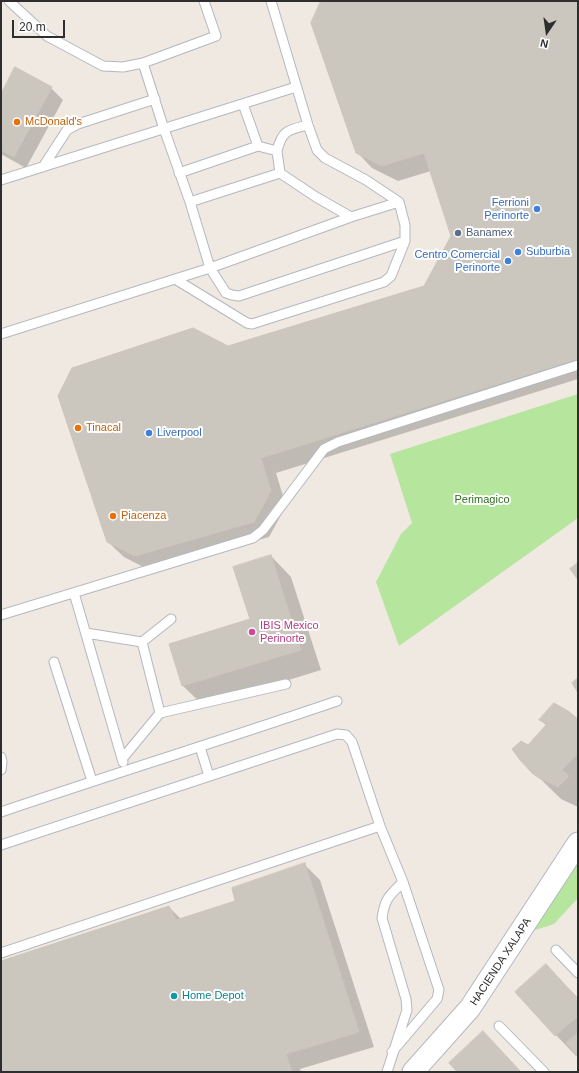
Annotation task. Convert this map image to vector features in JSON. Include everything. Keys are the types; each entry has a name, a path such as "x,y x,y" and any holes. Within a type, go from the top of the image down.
{"street":[{"name":"HACIENDA XALAPA","path":"413,1072 470,1008 578,843"}],"lane":[{"path":"9,1 47,36 103,66 123,67 144,63 216,36 204,1"},
{"path":"175,279 247,323 252,324 384,282 391,276 405,241 405,225 399,202 366,180 325,158 317,150 270,1"},
{"path":"144,63 210,268 226,293 240,296 405,241"},
{"path":"1,180 296,87"},
{"path":"43,166 67,130 78,124 155,99"},
{"path":"243,104 258,146"},
{"path":"308,124 283,134 277,151 280,173 316,197 351,217"},
{"path":"179,173 258,146 277,151"},
{"path":"190,202 280,173"},
{"path":"1,334 210,268 351,217 399,202"},
{"path":"1,615 253,538 264,530 324,449 338,442 578,365"},
{"path":"74,593 124,770"},
{"path":"86,633 142,642 171,619"},
{"path":"142,642 160,713"},
{"path":"54,662 92,781"},
{"path":"122,759 160,713 286,684"},
{"path":"1,812 124,770 200,747 337,701"},
{"path":"1,845 337,734 346,735 352,742 380,826 403,882 439,990 437,998 392,1052"},
{"path":"200,747 209,776"},
{"path":"1,757 1,770"},
{"path":"1,953 380,826"},
{"path":"387,1072 392,1052 407,1010 406,999 382,918 387,898 403,882"},
{"path":"556,950 578,973"},
{"path":"499,1026 544,1072"}],"green space":[{"name":"Perimagico","path":"578,394 578,518 399,646 376,582 401,534 412,523 390,454"},
{"path":"578,860 578,898 554,924 529,932"}],"building":[{"name":"Centro Comercial Perinorte","path":"321,1 578,1 578,359 261,458 271,491 254,522 135,556 107,542 58,396 72,368 193,328 228,346 424,286 451,236 424,153 382,166 356,153 311,23"},
{"name":"McDonald's","path":"15,67 52,87 14,157 1,150 1,94"},
{"name":"IBIS Mexico Perinorte","path":"271,555 301,650 182,686 169,644 250,619 233,567"},
{"path":"578,563 578,580 570,569"},
{"path":"578,678 578,693 572,683"},
{"path":"554,703 578,719 578,753 562,770 569,776 558,787 532,773 512,749 521,741 528,745 547,724 539,720"},
{"name":"Home Depot","path":"305,863 359,1032 286,1054 292,1072 1,1072 1,961 169,906 176,920 235,901 232,888"},
{"path":"546,964 578,999 578,1016 555,1036 515,992"},
{"path":"483,1031 521,1072 457,1072 449,1063"},
{"path":"578,1033 578,1057 566,1043"}],"place":[{"name":"McDonald's","path":"17,122"},
{"name":"Ferrioni Perinorte","path":"537,209"},
{"name":"Banamex","path":"458,233"},
{"name":"Suburbia","path":"518,252"},
{"name":"Centro Comercial Perinorte","path":"508,261"},
{"name":"Tinacal","path":"78,428"},
{"name":"Liverpool","path":"149,433"},
{"name":"Piacenza","path":"113,516"},
{"name":"IBIS Mexico Perinorte","path":"252,632"},
{"name":"Home Depot","path":"174,996"}]}
